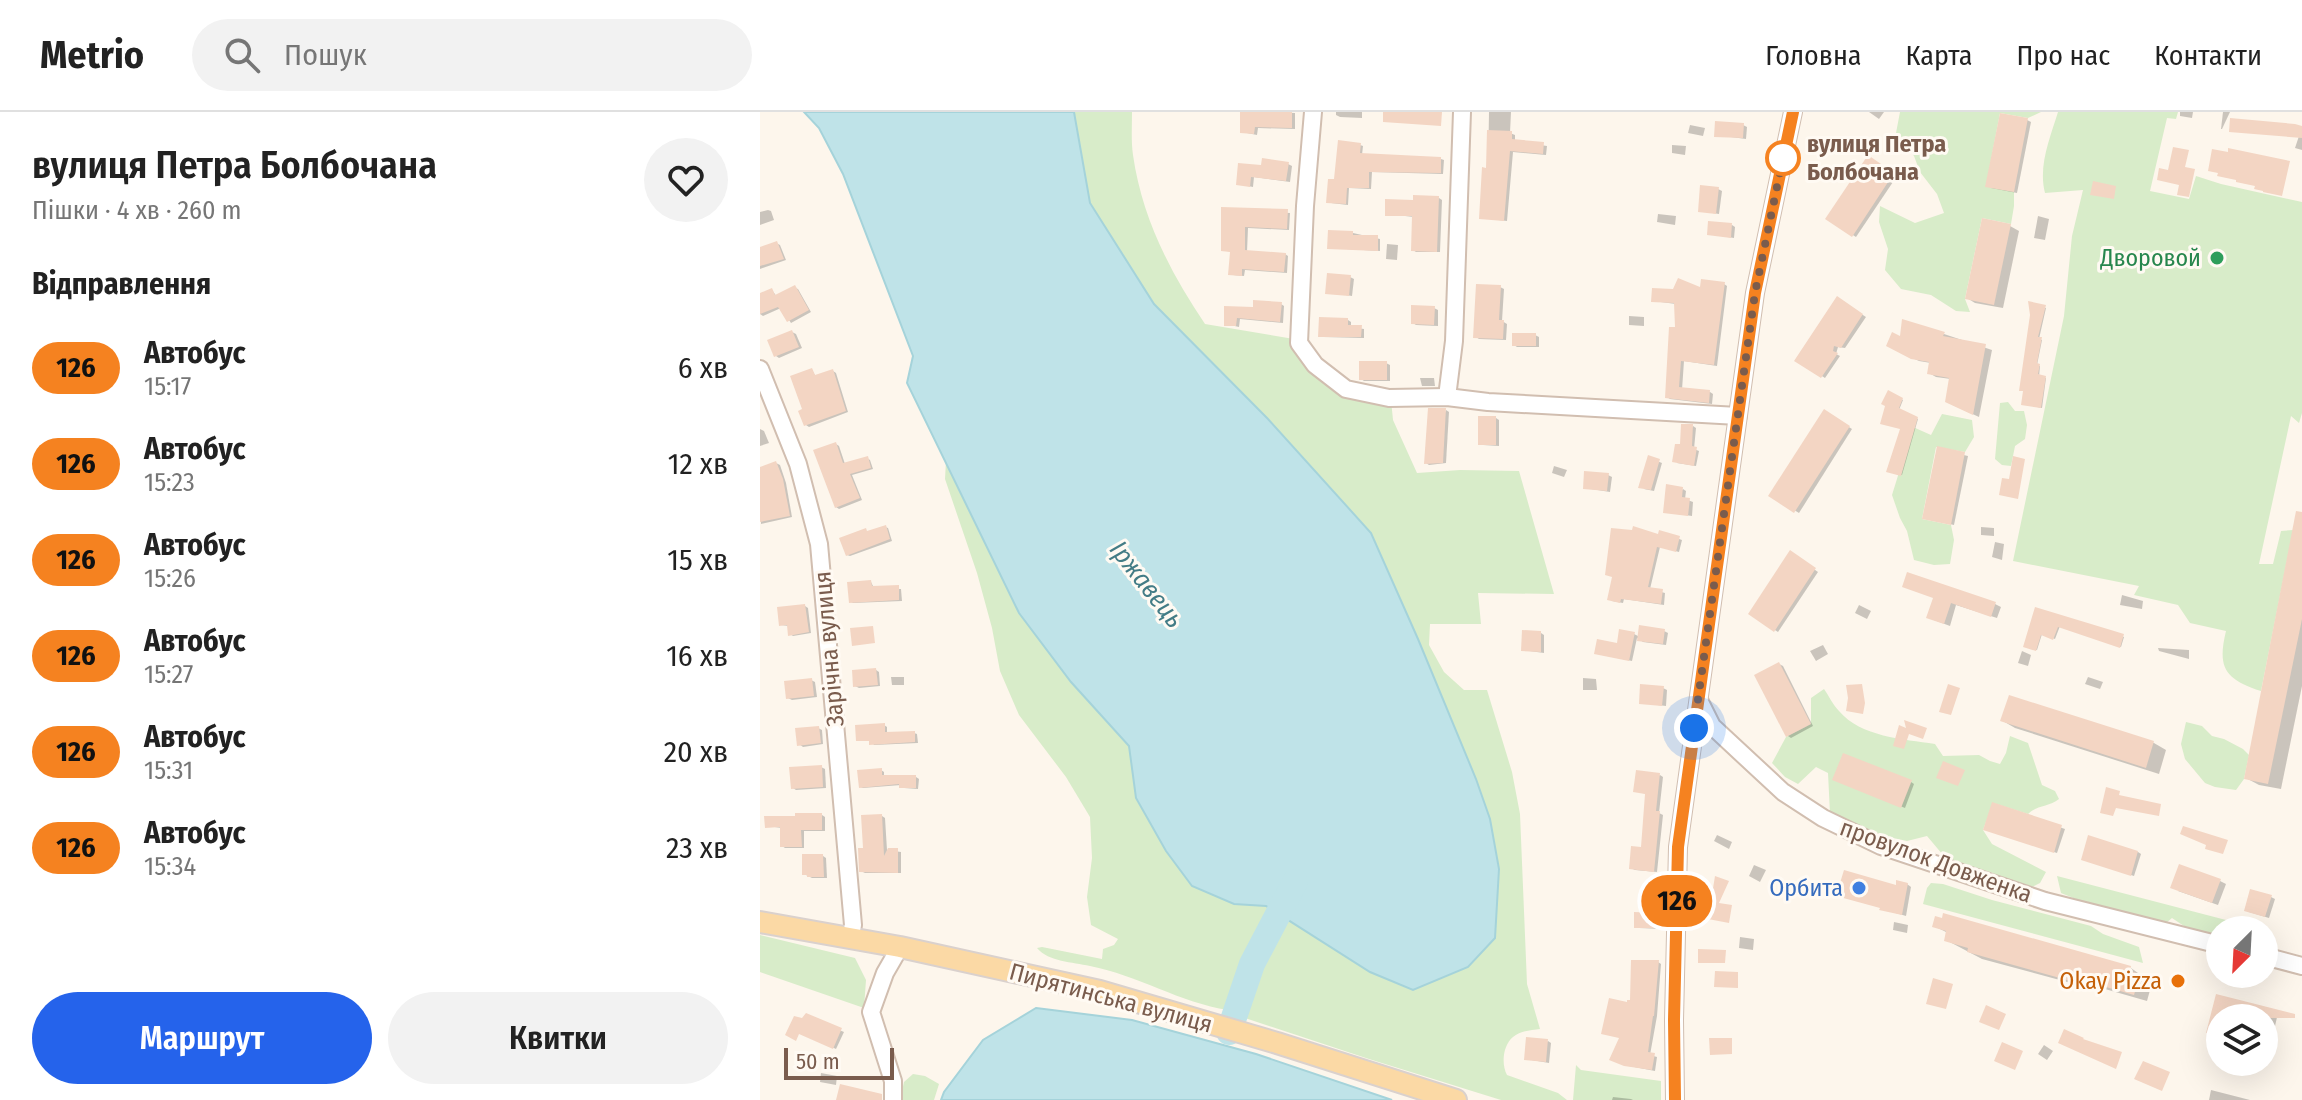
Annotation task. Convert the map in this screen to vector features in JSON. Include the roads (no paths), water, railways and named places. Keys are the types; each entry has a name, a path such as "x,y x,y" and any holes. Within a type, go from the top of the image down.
{"main road":[{"name":"Пирятинська вулиця","path":"760,922 900,947 1100,991 1456,1100"}],"street":[{"path":"1313,112 1299,343 1315,365 1346,389 1389,398 1447,397 1738,416"},
{"path":"1447,397 1454,341 1462,112"},
{"path":"1675,1100 1678,847 1760,263 1793,112"},
{"name":"Зарічна вулиця","path":"760,369 798,464 819,544 853,925 850,939"},
{"name":"провулок Довженка","path":"1699,698 1712,726 1783,792 1823,818 1927,863 2045,901 2206,941"},
{"path":"893,1100 893,1081 871,1012 885,973 900,947"},
{"path":"2278,960 2302,966"}],"water":[{"path":"804,112 1074,112 1090,203 1154,304 1268,419 1371,533 1418,639 1490,819 1499,869 1495,938 1468,967 1413,990 1370,972 1266,906 1234,904 1192,886 1166,851 1136,798 1129,746 1071,682 1019,613 907,383 913,356 843,174 819,128"},
{"path":"1036,1008 1132,1020 1256,1054 1392,1100 941,1100 983,1040"}],"waterway":[{"name":"Іржавець","path":"1229,1032 1252,964 1295,882"}],"place":[{"name":"вулиця Петра Болбочана","path":"1783,158"},
{"name":"Дворовой","path":"2217,258"},
{"name":"Орбита","path":"1859,888"},
{"name":"Okay Pizza","path":"2178,981"}]}
